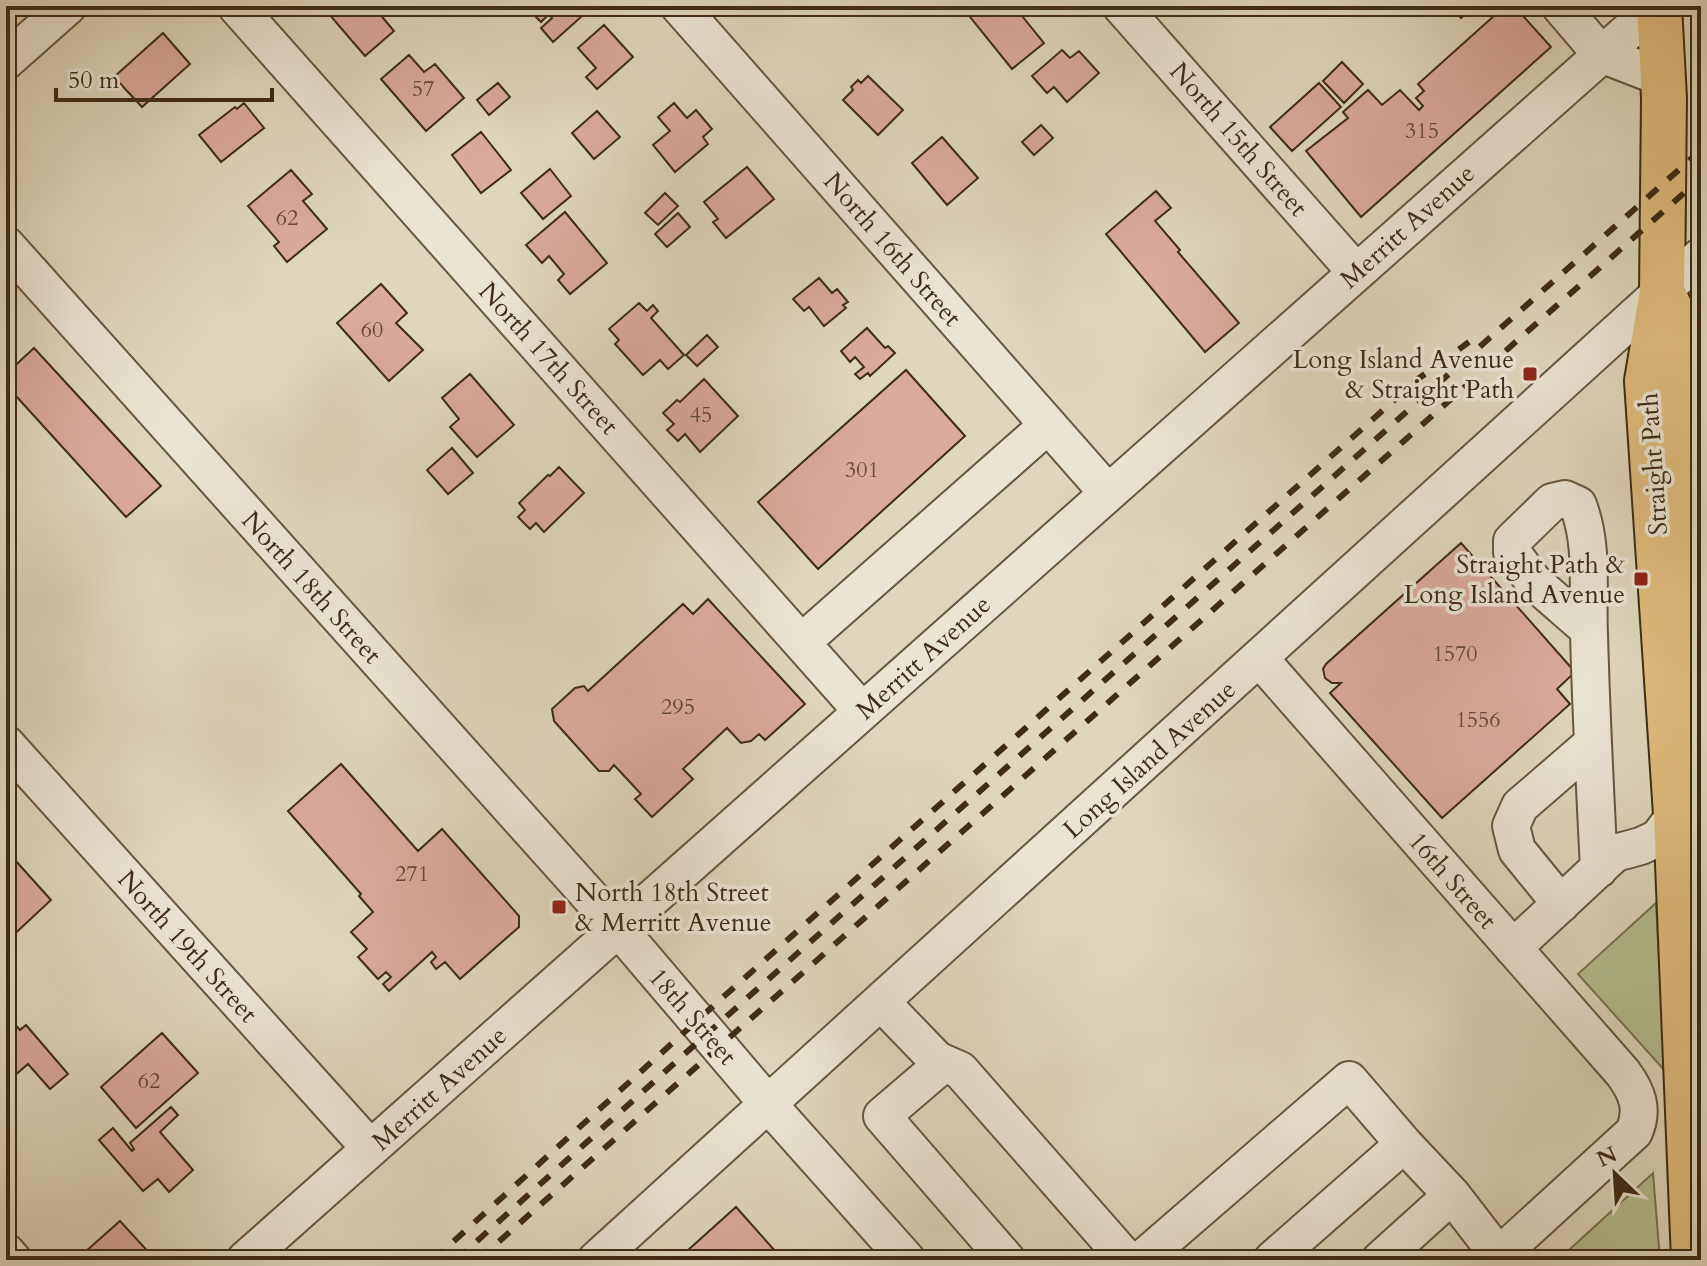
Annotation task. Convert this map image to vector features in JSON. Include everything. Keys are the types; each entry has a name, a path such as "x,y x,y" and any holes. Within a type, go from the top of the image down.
{"main road":[{"name":"Straight Path","path":"1659,6 1663,78 1662,292 1647,381 1678,885 1692,992 1694,1260"},
{"name":"Straight Path","path":"1662,292 1686,341 1693,575 1701,680"}],"street":[{"path":"6,61 68,6"},
{"name":"North 17th Street","path":"236,6 862,711"},
{"name":"North 16th Street","path":"679,6 1108,493"},
{"name":"North 15th Street","path":"1121,6 1356,272"},
{"path":"1560,6 1601,54 1663,78"},
{"name":"Merritt Avenue","path":"245,1260 1642,19 1647,6"},
{"name":"North 18th Street","path":"6,245 618,928"},
{"name":"Long Island Avenue","path":"596,1260 1701,256"},
{"path":"802,642 1048,425"},
{"path":"1588,629 1593,743 1607,861"},
{"name":"16th Street","path":"1260,659 1623,1073 1640,1104 1634,1132 1497,1258"},
{"path":"1561,904 1517,850 1511,826 1520,806 1593,743"},
{"name":"North 19th Street","path":"6,744 370,1148"},
{"path":"1513,948 1607,861 1658,838 1676,814"},
{"path":"1607,861 1656,867 1678,885"},
{"name":"18th Street","path":"618,928 768,1104 907,1260"},
{"path":"881,1002 937,1060 960,1070 1127,1260"},
{"path":"944,1063 882,1116 1007,1260"},
{"path":"1141,1260 1349,1080 1452,1195 1497,1258"},
{"path":"1272,1260 1404,1144"},
{"path":"1380,1260 1452,1195"},
{"path":"6,1252 13,1260"}],"green space":[{"path":"1656,903 1665,1071 1578,974"},
{"path":"1653,1173 1660,1260 1558,1260"}],"building":[{"path":"337,6 373,6 394,31 365,56 328,13"},
{"path":"531,6 591,8 553,42 541,28 552,18 549,14 541,22 530,11"},
{"path":"983,6 1014,6 1044,43 1012,69 970,17"},
{"path":"1451,6 1475,6 1461,18"},
{"path":"1505,6 1514,6 1551,47 1361,217 1306,151 1348,118 1343,112 1368,90 1382,105 1400,90 1419,110 1423,106 1416,98 1424,91 1418,84"},
{"path":"604,25 633,57 597,89 586,77 596,68 578,48"},
{"path":"163,33 190,64 142,107 114,77"},
{"path":"1062,50 1070,58 1079,51 1099,73 1067,102 1054,87 1047,93 1032,76"},
{"path":"409,55 424,72 435,64 464,98 426,131 381,79"},
{"path":"1342,62 1363,84 1344,103 1323,81"},
{"path":"868,76 903,110 878,135 843,100 858,80 861,83"},
{"path":"498,83 510,97 489,115 477,100"},
{"path":"1319,83 1341,107 1292,151 1270,127"},
{"path":"244,103 264,128 221,162 199,135"},
{"path":"674,103 687,118 696,110 712,129 703,137 708,144 675,172 653,145 670,131 658,117"},
{"path":"597,111 620,137 594,159 572,133"},
{"path":"1041,125 1053,138 1034,155 1022,142"},
{"path":"481,132 511,170 481,193 452,155"},
{"path":"942,137 978,178 947,205 912,163"},
{"path":"747,167 774,199 726,238 713,222 718,219 704,202"},
{"path":"550,169 571,196 543,219 521,193"},
{"path":"291,170 312,194 303,201 327,229 287,262 274,246 279,242 248,206"},
{"path":"1156,191 1171,208 1155,221 1239,323 1205,352 1106,234"},
{"path":"665,193 678,206 658,225 645,213"},
{"path":"565,212 607,263 570,294 558,280 564,274 549,256 542,263 526,245"},
{"path":"678,213 690,227 667,247 655,234"},
{"path":"819,278 832,293 837,289 848,302 843,305 846,308 824,326 809,307 804,311 793,299"},
{"path":"381,284 407,313 396,323 423,350 389,381 337,323"},
{"path":"639,303 647,311 653,305 658,311 651,318 684,355 668,369 660,360 643,375 615,344 619,340 609,329"},
{"path":"867,328 885,348 888,346 895,353 870,376 868,373 860,379 855,374 864,367 855,357 850,362 841,351"},
{"path":"707,335 718,347 697,366 686,355"},
{"path":"34,348 161,486 126,517 6,385 6,374"},
{"path":"906,370 965,436 818,569 758,502"},
{"path":"470,374 514,425 477,457 450,427 459,419 442,398"},
{"path":"704,379 738,416 700,452 685,434 678,441 667,430 674,424 663,413"},
{"path":"452,448 473,473 448,494 427,470"},
{"path":"559,467 584,493 544,532 536,523 530,529 518,517 525,510 519,503"},
{"path":"1461,543 1575,672 1557,689 1570,704 1442,818 1330,693 1341,683 1332,683 1325,678 1323,669"},
{"path":"708,599 805,704 765,740 759,734 751,741 741,743 727,728 683,769 693,779 652,817 635,799 641,794 614,765 609,771 599,771 554,721 552,709 575,688 584,686 588,691 683,604 693,614"},
{"path":"341,764 418,851 442,829 519,916 519,927 460,979 445,962 436,969 431,962 436,957 432,952 389,991 383,984 391,977 386,972 378,979 358,957 367,949 351,932 373,912 359,896 361,894 288,811"},
{"path":"6,850 51,900 6,942"},
{"path":"11,1020 20,1030 26,1025 68,1074 50,1089 28,1064 6,1083 6,1042 9,1040 6,1024"},
{"path":"162,1033 198,1073 136,1128 101,1087"},
{"path":"171,1107 178,1115 160,1132 193,1170 169,1192 158,1179 143,1191 99,1140 113,1128 132,1151 134,1149 130,1143"},
{"path":"736,1207 783,1260 677,1260"},
{"path":"120,1221 154,1258 76,1260"}],"railway":[{"path":"456,1260 1701,150"},
{"path":"478,1260 1701,178"},
{"path":"433,1260 721,999 1418,379 1469,342"}],"place":[{"name":"Long Island Avenue & Straight Path","path":"1530,374"},
{"name":"Straight Path & Long Island Avenue","path":"1641,579"},
{"name":"North 18th Street & Merritt Avenue","path":"559,907"}]}
